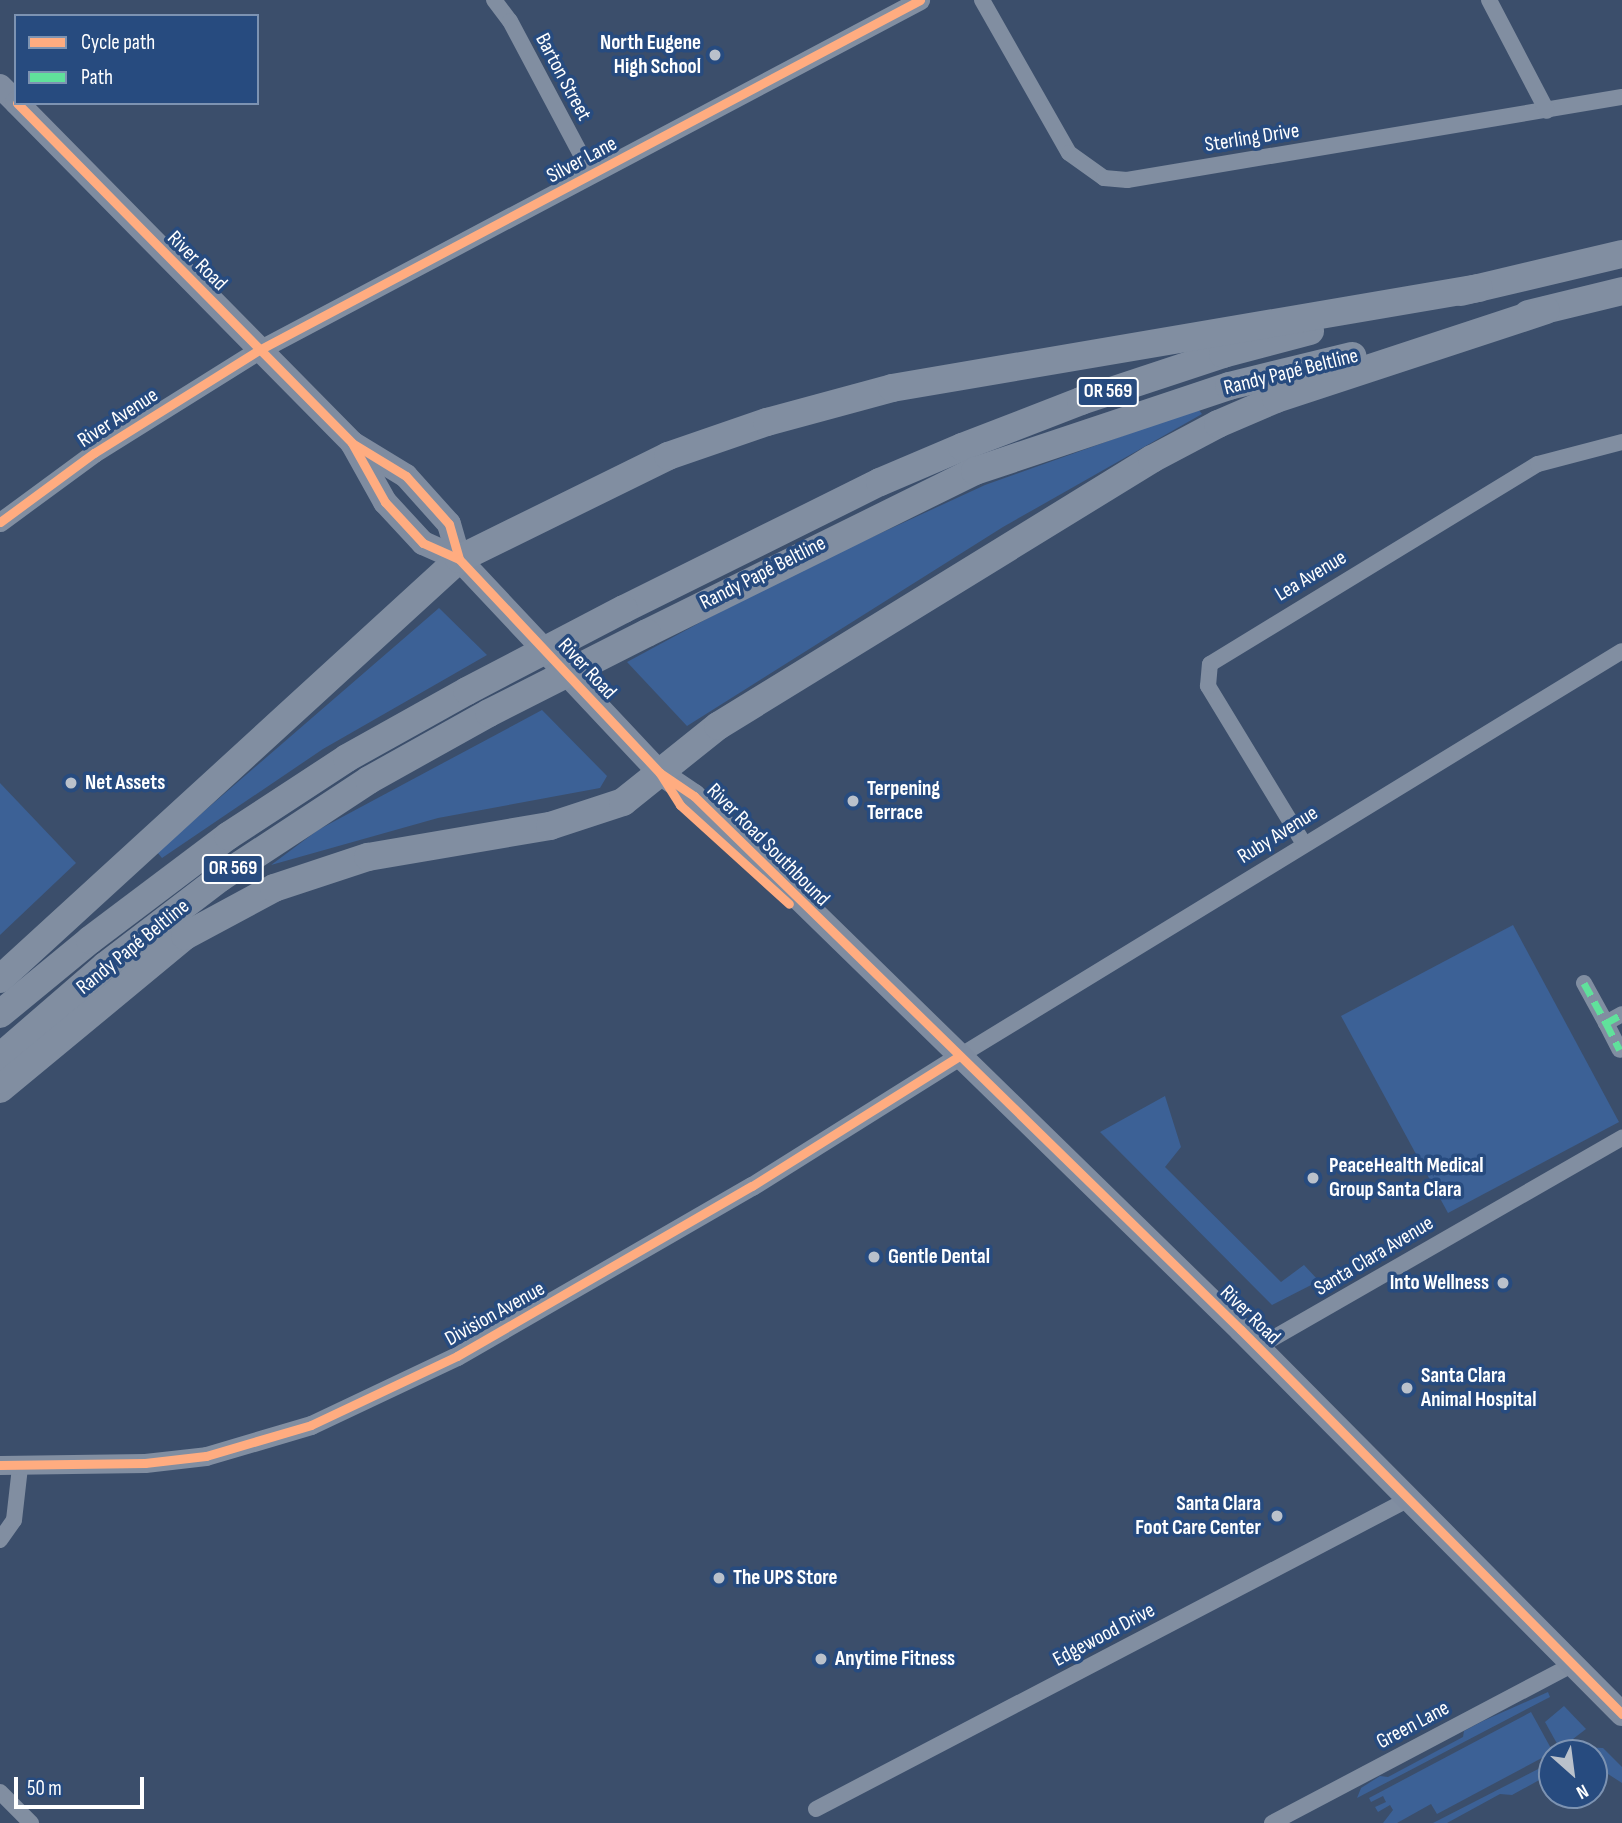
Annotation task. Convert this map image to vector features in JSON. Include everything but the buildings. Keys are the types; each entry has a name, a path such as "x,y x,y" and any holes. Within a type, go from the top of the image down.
{"highway":[{"name":"Randy Papé Beltline","path":"0,1014 90,940 228,836 347,758 467,691 624,609 880,482 1081,401 1223,354 1622,254"},
{"path":"0,979 459,559 668,456 767,422 892,388 1479,288"},
{"name":"Randy Papé Beltline","path":"0,1057 106,966 220,878 369,780 489,713 848,530 1002,461 1229,386 1622,291"},
{"path":"0,1088 132,975 185,936 274,888 368,857 590,816 631,797 730,719 1152,459 1218,424 1276,399 1546,310"}],"main road":[{"name":"River Road","path":"0,86 14,101"},
{"name":"River Road","path":"18,105 352,443 406,476 449,524 459,559 660,773 689,814 780,897 848,948 1411,1498 1622,1714"}],"street":[{"name":"Barton Street","path":"494,0 510,21 592,175"},
{"name":"Silver Lane","path":"259,349 920,0"},
{"name":"Sterling Drive","path":"982,0 1069,153 1104,178 1127,180 1622,97"},
{"path":"1489,0 1547,111"},
{"name":"River Avenue","path":"0,522 94,453 259,349"},
{"name":"Lea Avenue","path":"1304,844 1208,686 1210,664 1538,464 1622,442"},
{"name":"Ruby Avenue","path":"958,1056 1622,651"},
{"path":"1584,983 1620,1051"},
{"path":"1606,1023 1622,1014"},
{"name":"Division Avenue","path":"0,1465 20,1467 145,1463 206,1456 311,1425 364,1403 457,1356 752,1186 958,1056"},
{"name":"Santa Clara Avenue","path":"1258,1347 1622,1138"},
{"path":"0,1540 14,1520 20,1467"},
{"name":"Edgewood Drive","path":"816,1809 1411,1498"},
{"name":"Green Lane","path":"1272,1823 1574,1664"},
{"path":"0,1792 31,1823"}],"shaded area":[{"path":"1198,409 1202,414 1003,527 687,726 627,662 779,580 985,485"},
{"path":"439,608 487,655 323,749 162,858 157,852"},
{"path":"542,710 607,776 600,788 438,818 271,865 318,830"},
{"path":"0,783 76,863 0,935"},
{"path":"1513,925 1619,1122 1448,1213 1341,1016"},
{"path":"1165,1096 1181,1147 1165,1167 1281,1282 1304,1265 1319,1281 1272,1305 1100,1132"},
{"path":"1548,1692 1550,1697 1357,1798 1361,1788 1380,1776 1388,1777 1463,1737 1464,1731"},
{"path":"1564,1706 1586,1729 1573,1739 1554,1739 1545,1722"},
{"path":"1531,1712 1546,1739 1538,1739 1538,1760 1437,1814 1431,1804 1397,1823 1383,1823 1393,1810 1390,1805 1378,1812 1375,1807 1386,1802 1383,1796 1371,1802 1369,1798"},
{"path":"1608,1753 1622,1767 1622,1783 1608,1774"},
{"path":"1538,1769 1538,1781 1512,1795 1500,1794 1447,1823 1433,1823"}],"marked path":[{"path":"1584,983 1606,1023 1622,1014"},
{"path":"1606,1023 1620,1050"}],"cycle path":[{"path":"0,522 94,453 259,350 920,0"},
{"path":"19,105 352,443 406,476 449,524 459,559"},
{"name":"River Road Southbound","path":"352,443 385,502 423,543 459,559 660,773 694,796 1241,1330 1622,1714"},
{"path":"660,773 680,805 789,904"},
{"path":"0,1465 145,1463 206,1456 311,1425 457,1356 752,1186 958,1057"}],"place":[{"name":"North Eugene High School","path":"715,55"},
{"name":"Net Assets","path":"71,783"},
{"name":"Terpening Terrace","path":"853,801"},
{"name":"PeaceHealth Medical Group Santa Clara","path":"1313,1178"},
{"name":"Gentle Dental","path":"874,1257"},
{"name":"Into Wellness","path":"1503,1283"},
{"name":"Santa Clara Animal Hospital","path":"1407,1388"},
{"name":"Santa Clara Foot Care Center","path":"1277,1516"},
{"name":"The UPS Store","path":"719,1578"},
{"name":"Anytime Fitness","path":"821,1659"}]}
